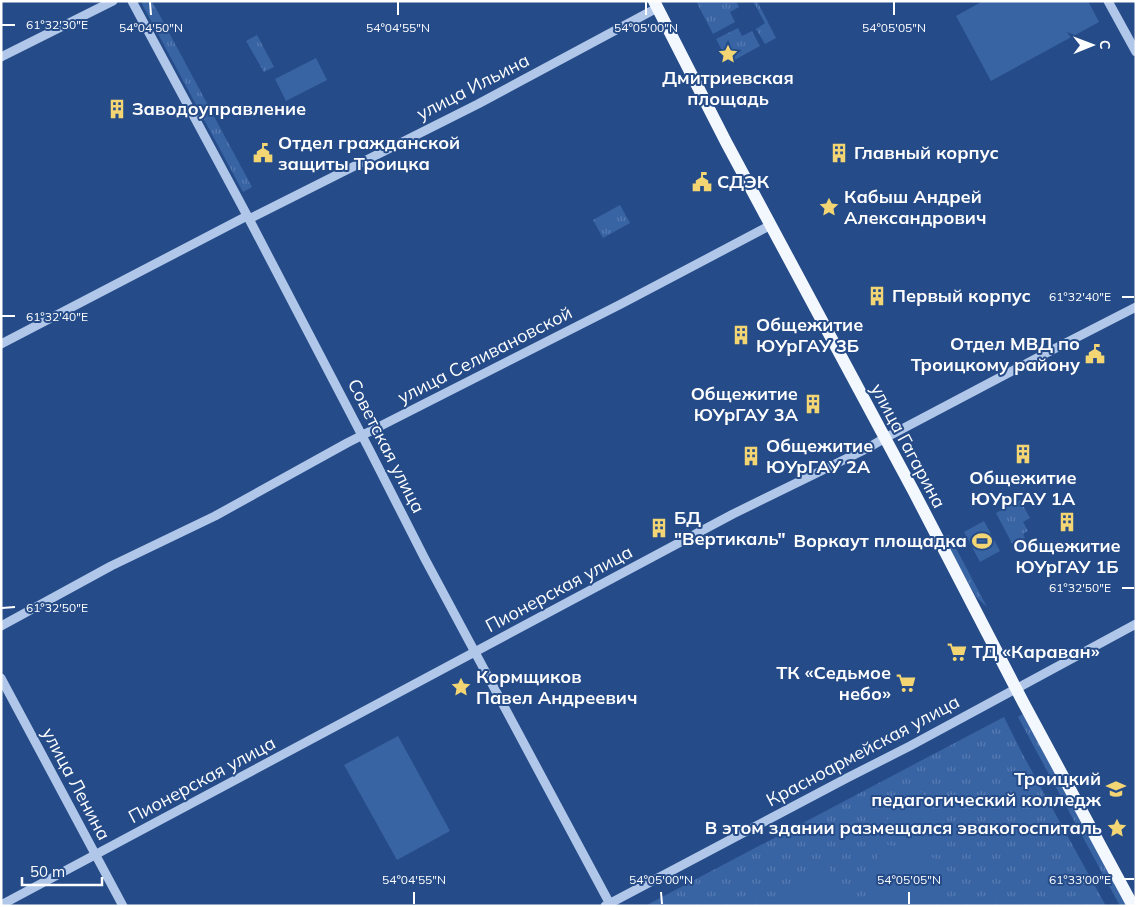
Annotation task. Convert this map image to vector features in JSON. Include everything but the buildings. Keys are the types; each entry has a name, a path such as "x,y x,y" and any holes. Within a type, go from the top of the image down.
{"main road":[{"name":"улица Гагарина","path":"655,5 914,492 1016,689 1133,906"}],"street":[{"path":"1,57 113,1"},
{"name":"Советская улица","path":"132,1 609,905"},
{"path":"1108,1 1135,48"},
{"name":"улица Ильина","path":"1,344 248,218 478,104 655,5"},
{"name":"улица Селивановской","path":"1,626 111,566 215,516 362,436 771,225"},
{"name":"Пионерская улица","path":"1,905 733,514 866,449 1045,353 1136,307"},
{"name":"Красноармейская улица","path":"609,905 1136,624"},
{"name":"улица Ленина","path":"1,678 123,906"}],"green space":[{"path":"143,1 152,1 252,187 243,192 142,4"},
{"path":"696,1 736,1 739,7 730,12 735,22 713,34"},
{"path":"753,1 757,1 776,38 765,44 756,29 765,23"},
{"path":"983,1 1088,1 1099,22 991,81 956,16"},
{"path":"738,28 742,36 752,31 760,46 729,63 716,39"},
{"path":"257,35 274,67 264,72 246,41"},
{"path":"316,58 327,80 286,101 275,79"},
{"path":"620,205 630,223 603,238 593,220"},
{"path":"1020,500 1030,518 1023,522 1028,531 1023,534 1025,538 1019,541 1022,547 1016,551 996,513"},
{"name":"Воркаут площадка","path":"984,521 1000,551 980,562 964,532"},
{"path":"949,535 987,607 976,597 943,537"},
{"path":"1023,714 1127,906 1120,906 1018,717"},
{"path":"1004,717 1106,906 645,906"},
{"path":"398,736 450,831 397,860 344,765"},
{"path":"911,790 922,792 927,801 921,813 937,830 943,829 948,834 942,856 878,835 904,794"},
{"path":"882,843 936,859 922,906 864,906"},
{"path":"828,867 848,906 780,906 779,902 784,896 789,895 808,870"}],"place":[{"name":"Дмитриевская площадь","path":"728,54"},
{"name":"Заводоуправление","path":"117,109"},
{"name":"Отдел гражданской защиты Троицка","path":"263,153"},
{"name":"Главный корпус","path":"839,153"},
{"name":"СДЭК","path":"702,182"},
{"name":"Кабыш Андрей Александрович","path":"829,207"},
{"name":"Первый корпус","path":"877,296"},
{"name":"Общежитие ЮУрГАУ 3Б","path":"741,335"},
{"name":"Отдел МВД по Троицкому району","path":"1095,354"},
{"name":"Общежитие ЮУрГАУ 3А","path":"813,404"},
{"name":"Общежитие ЮУрГАУ 1А","path":"1023,454"},
{"name":"Общежитие ЮУрГАУ 2А","path":"751,456"},
{"name":"Общежитие ЮУрГАУ 1Б","path":"1067,522"},
{"name":"БД \"Вертикаль\"","path":"659,528"},
{"name":"Воркаут площадка","path":"982,541"},
{"name":"ТД «Караван»","path":"957,652"},
{"name":"ТК «Седьмое небо»","path":"906,683"},
{"name":"Кормщиков Павел Андреевич","path":"461,687"},
{"name":"Троицкий педагогический колледж","path":"1116,789"},
{"name":"В этом здании размещался эвакогоспиталь","path":"1117,828"}]}
